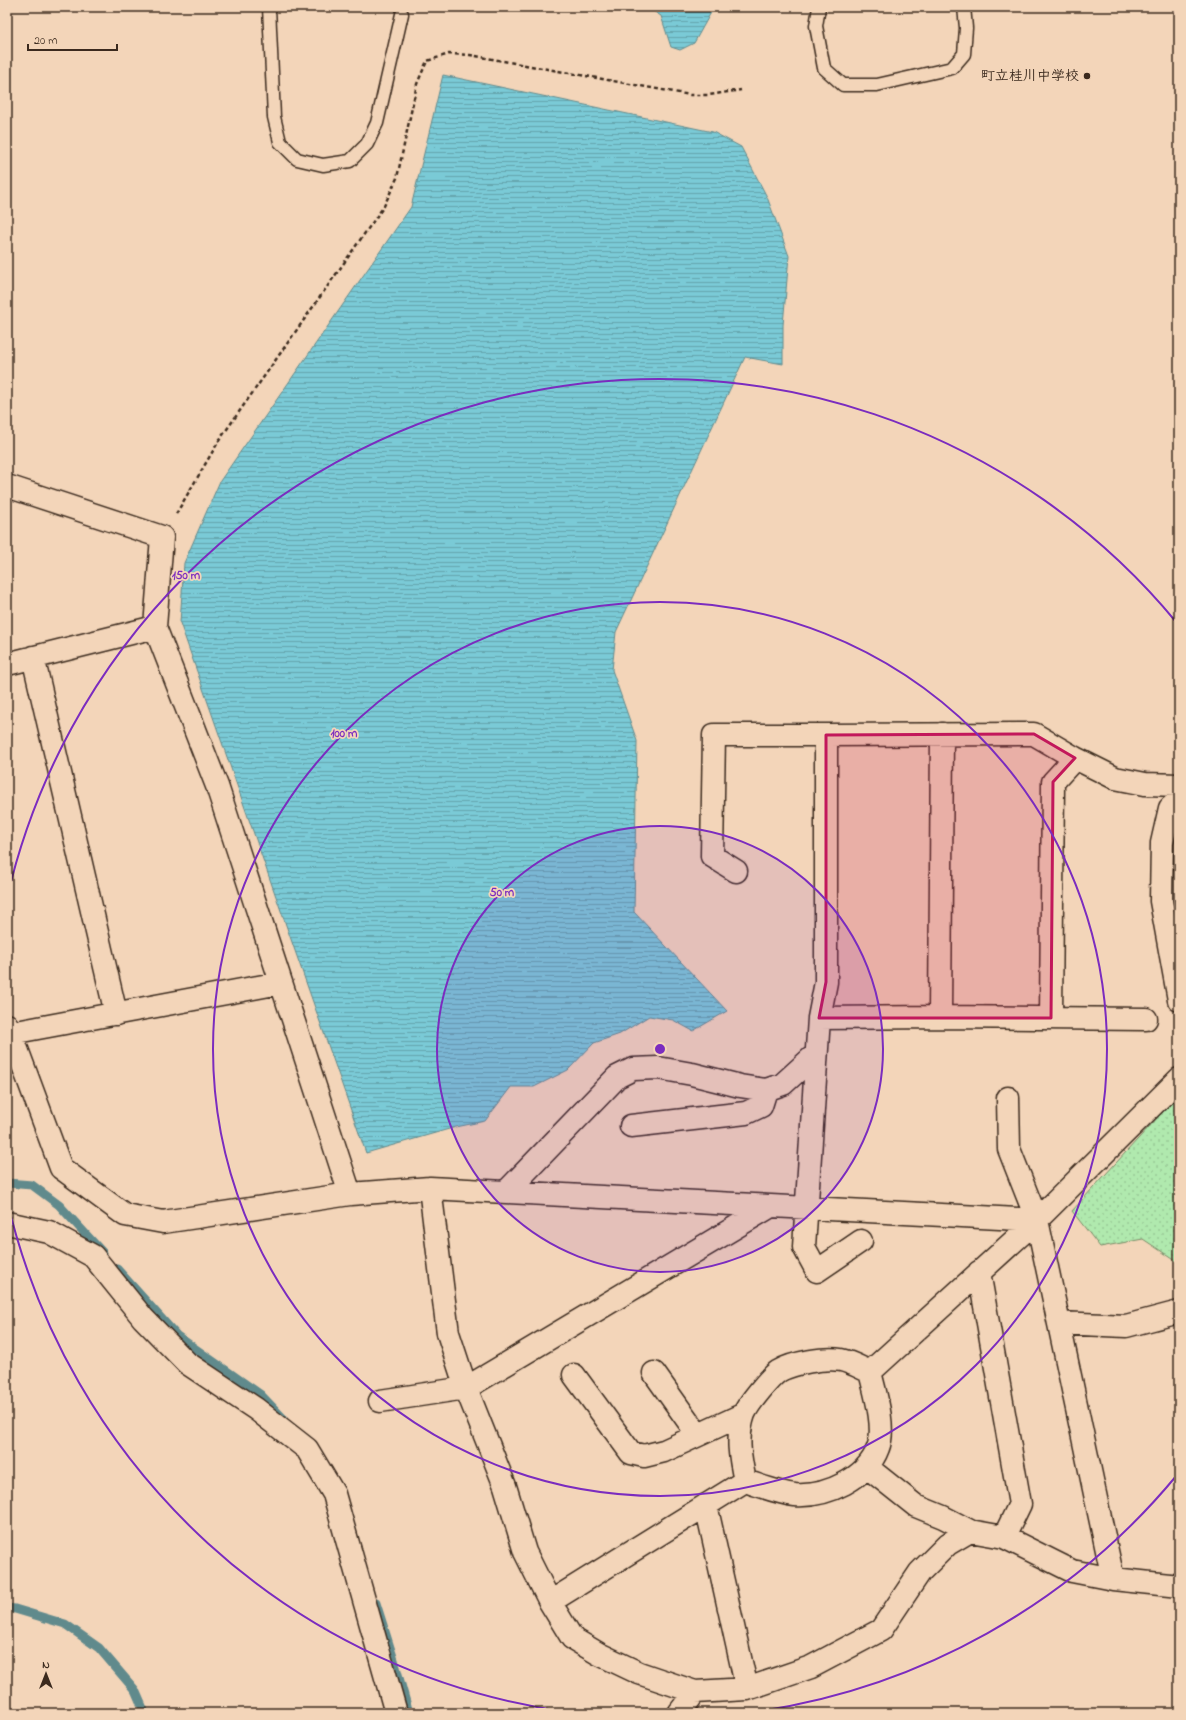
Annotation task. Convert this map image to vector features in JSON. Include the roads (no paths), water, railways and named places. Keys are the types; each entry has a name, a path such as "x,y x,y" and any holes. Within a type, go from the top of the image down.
{"street":[{"path":"7,486 162,537 155,627 217,786 350,1194"},
{"path":"7,664 155,627"},
{"path":"33,657 116,1014"},
{"path":"940,1017 942,734"},
{"path":"736,871 712,856 714,735 1034,734 1115,778 1145,784 1179,785"},
{"path":"826,735 826,982 819,1018 816,1054 805,1208 804,1247 817,1270 861,1241"},
{"path":"1051,1018 1053,782 1076,758"},
{"path":"1179,800 1170,808 1162,843 1161,901 1179,1000"},
{"path":"280,983 116,1014 9,1029 61,1168 125,1215 163,1222 350,1194 430,1188 1037,1220"},
{"path":"819,1018 940,1017 1146,1019"},
{"path":"506,1192 617,1077 633,1070 658,1068 692,1074 740,1086 766,1090 783,1084 816,1054"},
{"path":"870,1372 1037,1220 1179,1079"},
{"path":"631,1126 746,1113 761,1106 766,1090"},
{"path":"1008,1098 1009,1149 1037,1220 1113,1579"},
{"path":"430,1188 448,1333 466,1388 506,1486 525,1552 550,1602 572,1638 599,1654 639,1673 694,1692 747,1689 811,1667 882,1630 920,1572 948,1544 970,1530"},
{"path":"380,1401 466,1388 771,1206"},
{"path":"7,1223 49,1232 93,1256 143,1318 187,1363 256,1409 307,1449 334,1494 396,1713"},
{"path":"979,1272 1020,1504 1004,1538"},
{"path":"1059,1322 1126,1326 1179,1312"},
{"path":"745,1480 740,1455 739,1437 744,1414 750,1402 779,1372 807,1361 841,1360 870,1372"},
{"path":"745,1480 771,1490 796,1495 826,1491 847,1483 867,1467 879,1447 880,1426 878,1401 870,1372"},
{"path":"654,1373 698,1435"},
{"path":"574,1375 631,1453 644,1456 664,1451 744,1414"},
{"path":"867,1467 916,1506 970,1530 1004,1538 1072,1571 1113,1579 1179,1586"},
{"path":"550,1602 745,1480"},
{"path":"706,1505 747,1689"},
{"path":"679,1713 694,1692"}],"lane":[{"path":"269,7 274,117 280,142 297,159 323,165 350,161 367,144 377,123 402,14"},
{"path":"819,7 816,26 824,68 843,85 876,85 952,68 964,54 966,28 964,7"}],"water":[{"path":"647,7 714,7 694,43 680,50 671,47 661,16"},
{"path":"443,75 713,132 741,147 767,197 789,256 783,325 783,364 745,357 616,632 612,670 637,741 634,912 727,1011 693,1031 673,1020 649,1016 620,1034 594,1043 568,1070 534,1087 511,1087 485,1121 456,1127 366,1153 180,623 184,563 220,481 411,207"}],"waterway":[{"path":"7,1183 32,1185 59,1205 103,1253"},
{"path":"117,1269 177,1336 261,1395 283,1418"},
{"path":"376,1603 409,1713"},
{"path":"7,1608 65,1624 99,1648 135,1690 145,1713"}],"place":[{"name":"町立桂川中学校","path":"1087,76"}]}
